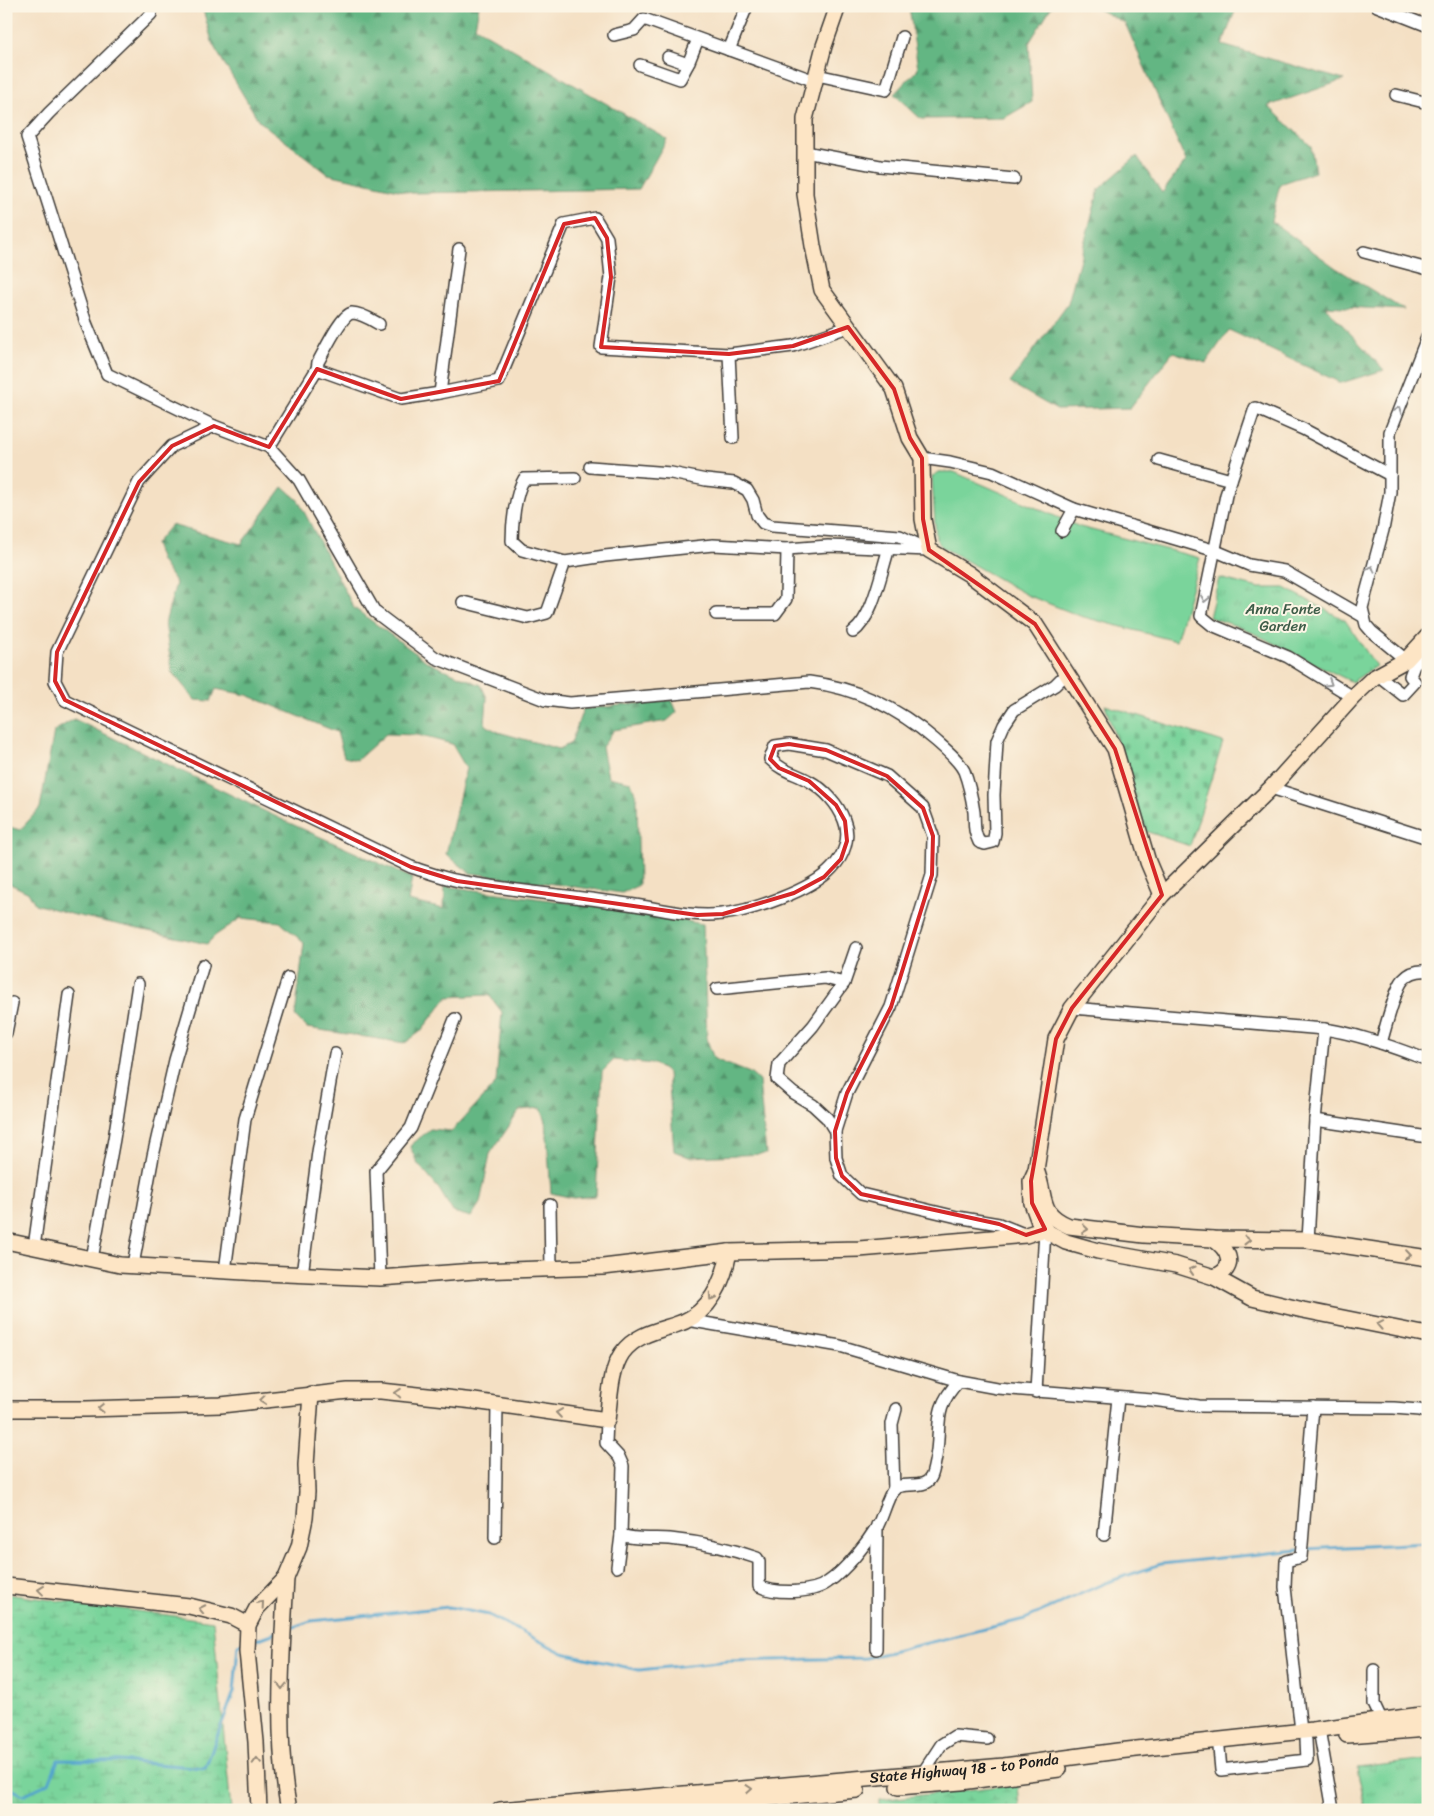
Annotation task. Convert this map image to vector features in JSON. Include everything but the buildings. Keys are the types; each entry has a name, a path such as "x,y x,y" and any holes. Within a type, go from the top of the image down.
{"main road":[{"path":"838,6 824,46 805,119 805,194 822,290 894,389 910,438 922,458 923,519 929,550 969,574 1035,624 1115,749 1148,862 1162,895"},
{"path":"1428,636 1411,660 1373,678 1353,697 1271,788 1162,895 1072,1008 1056,1039 1036,1170 1031,1181 1032,1203 1039,1222 1049,1233 1066,1242 1098,1251 1176,1265 1214,1277 1252,1298 1428,1335"},
{"path":"1036,1170 1041,1183 1044,1206 1058,1222 1069,1226 1144,1235 1213,1239 1308,1240 1428,1258"},
{"path":"6,1241 120,1265 380,1278 475,1271 603,1267 729,1252 859,1249 1026,1235 1045,1229"},
{"path":"1213,1239 1226,1251 1228,1259 1226,1268 1221,1274 1214,1277"},
{"path":"6,1409 221,1405 348,1391 381,1392 497,1404 607,1420 615,1367 622,1353 634,1341 647,1334 687,1320 698,1314 715,1294 726,1269 729,1252"},
{"path":"289,1810 282,1747 283,1633 286,1578 299,1547 305,1518 307,1492 306,1464 311,1394"},
{"path":"259,1810 256,1742 247,1637 257,1608 286,1578"},
{"path":"6,1586 188,1606 231,1616 247,1637"},
{"name":"State Highway 18 - to Ponda","path":"500,1810 674,1804 961,1782 1219,1748 1428,1714"},
{"name":"State Highway 18 - to Ponda","path":"644,1810 674,1804 1127,1750 1312,1734 1428,1729"}],"street":[{"path":"152,6 151,14 49,113 27,137 86,323 107,374 214,426 269,447 299,480 375,612 436,658 545,700 570,703 809,682 832,684 892,708 949,752 963,771 971,793 974,832 979,842 985,844 993,842 995,833 994,794 997,741 1004,724 1014,710 1055,685 1066,674"},
{"path":"729,50 747,6"},
{"path":"1377,6 1428,26"},
{"path":"614,35 634,30 644,19 729,50 816,78 886,90 902,37"},
{"path":"640,66 680,80 698,39"},
{"path":"668,57 688,64"},
{"path":"1396,95 1428,103"},
{"path":"805,152 880,166 1014,179"},
{"path":"317,369 401,399 498,381 564,224 595,218 607,238 611,277 601,347 729,354 793,346 848,326"},
{"path":"440,393 459,249"},
{"path":"1364,252 1428,269"},
{"path":"269,447 317,369 318,362 344,317 353,313 379,324"},
{"path":"1428,334 1390,432 1390,492 1383,530 1362,608 1366,625 1372,632 1411,660 1428,661"},
{"path":"729,354 733,438"},
{"path":"1353,697 1288,658 1212,625 1201,616 1216,551 1226,495 1255,408 1303,429 1390,475"},
{"path":"214,426 172,446 140,482 57,652 55,681 65,700 411,867 457,881 645,906 697,915 723,914 756,906 794,893 824,877 841,859 847,841 845,821 836,804 825,792 809,781 779,768 770,759 775,746 789,744 826,750 887,776 923,808 933,836 932,875 892,1008 847,1093 835,1131 836,1158 842,1176 861,1194 957,1218 999,1224 1026,1235"},
{"path":"922,458 950,462 992,472 1074,510 1216,551 1249,564 1284,570 1364,617"},
{"path":"1159,460 1231,480"},
{"path":"590,467 671,473 734,483 747,490 757,515 763,523 772,526 900,536 929,550"},
{"path":"575,478 524,479 518,496 512,542 522,550 565,562 713,545 787,549 828,546 929,550"},
{"path":"1062,531 1074,510"},
{"path":"853,632 860,628 867,617 889,548"},
{"path":"716,614 775,614 786,599 787,549"},
{"path":"463,602 528,618 547,613 565,562"},
{"path":"1378,676 1403,695 1415,682 1410,676 1411,660"},
{"path":"1271,788 1428,838"},
{"path":"835,1131 828,1118 813,1105 793,1093 777,1078 779,1064 813,1026 844,983 856,948"},
{"path":"133,1265 153,1156 175,1060 203,965"},
{"path":"1381,1043 1400,985 1408,975 1417,971 1428,971"},
{"path":"225,1271 245,1119 288,978"},
{"path":"717,989 825,978 844,983"},
{"path":"92,1259 114,1139 138,984"},
{"path":"34,1247 69,995"},
{"path":"6,1033 12,1003"},
{"path":"1072,1008 1340,1031 1428,1060"},
{"path":"380,1278 376,1171 411,1128 455,1019"},
{"path":"1308,1240 1315,1120 1324,1029"},
{"path":"302,1275 318,1152 335,1054"},
{"path":"1315,1120 1428,1137"},
{"path":"550,1205 551,1269"},
{"path":"1036,1392 1045,1229"},
{"path":"687,1320 840,1346 959,1381 996,1388 1199,1406 1394,1408 1419,1410 1428,1413"},
{"path":"894,1490 902,1486 926,1482 931,1477 938,1451 938,1426 941,1407 948,1393 959,1381"},
{"path":"1104,1535 1118,1398"},
{"path":"494,1538 497,1404"},
{"path":"1313,1407 1301,1556 1286,1560 1285,1587 1312,1734 1333,1810"},
{"path":"621,1534 643,1540 667,1538 699,1542 748,1554 757,1558 759,1562 759,1586 769,1590 812,1589 827,1583 844,1568 877,1525 894,1490 892,1424 896,1408"},
{"path":"607,1420 606,1443 619,1457 624,1466 621,1534 616,1567"},
{"path":"876,1649 877,1525"},
{"path":"1374,1670 1374,1704 1382,1721"},
{"path":"1219,1748 1221,1770 1307,1760 1312,1734"},
{"path":"922,1774 941,1745 955,1736 987,1739"}],"highlighted area":[{"path":"595,218 607,238 611,277 601,347 729,354 793,346 848,327 894,389 910,438 922,458 923,519 929,550 1035,624 1115,749 1162,895 1072,1008 1056,1039 1031,1181 1032,1203 1045,1229 1026,1235 999,1224 861,1194 842,1176 836,1158 835,1131 847,1093 891,1007 932,875 933,836 923,808 887,776 826,750 789,744 775,746 770,759 779,768 809,781 836,805 845,821 847,841 841,859 824,877 794,893 723,914 697,915 457,881 411,867 65,700 55,681 57,652 139,482 172,446 214,426 269,447 317,369 401,399 499,381 564,224"}],"green space":[{"path":"202,6 479,6 475,27 667,139 639,189 412,193 328,174 259,121 213,45"},
{"path":"909,6 1052,6 1029,43 1032,102 1004,118 921,119 894,94 918,69"},
{"path":"1092,6 1237,6 1222,45 1344,80 1268,106 1311,146 1315,172 1280,184 1271,221 1336,268 1404,310 1325,306 1384,370 1341,383 1229,330 1206,363 1173,352 1130,408 1057,410 1010,383 1068,303 1099,189 1137,156 1162,193 1186,161 1125,23"},
{"path":"938,472 954,472 1080,527 1200,558 1176,641 1080,616 1027,595 942,547 936,539 932,477"},
{"path":"283,487 298,500 354,608 429,663 481,685 487,698 485,725 498,732 559,749 571,743 583,709 672,700 677,712 667,721 614,730 602,747 608,777 631,782 637,798 639,885 622,893 470,873 446,854 466,768 452,744 418,735 386,734 357,760 344,757 337,732 247,695 216,689 211,701 195,700 172,672 165,623 176,583 161,561 155,544 171,525 241,544"},
{"name":"Anna Fonte Garden","path":"1219,578 1259,588 1285,588 1345,620 1376,666 1352,682 1243,628 1209,617"},
{"path":"1105,705 1223,742 1190,846 1145,831"},
{"path":"74,719 285,821 412,878 408,901 444,909 445,886 624,910 703,924 707,1040 714,1059 750,1073 759,1081 766,1154 689,1157 674,1151 668,1073 654,1064 614,1060 602,1072 596,1196 573,1198 551,1193 546,1122 541,1108 520,1110 490,1154 480,1203 471,1217 453,1212 439,1189 417,1163 410,1146 430,1129 452,1131 496,1083 502,1012 489,995 448,997 420,1032 405,1043 307,1028 295,1016 304,943 280,922 241,918 216,935 207,944 75,915 35,904 29,893 6,882 6,826 20,830 40,808 54,731"},
{"path":"6,1594 213,1621 231,1810 6,1810"},
{"path":"1428,1760 1428,1810 1366,1810 1357,1768"},
{"path":"1018,1784 1020,1810 879,1810 879,1800"}],"waterway":[{"path":"1305,1549 1428,1543"},
{"path":"288,1629 311,1621 449,1607 489,1615 563,1653 639,1670 727,1661 866,1658 1025,1619 1105,1583 1161,1564 1299,1550"},
{"path":"253,1641 278,1632"},
{"path":"6,1786 23,1795 49,1783 58,1760 119,1761 205,1768 234,1692 238,1646 242,1644"}]}
